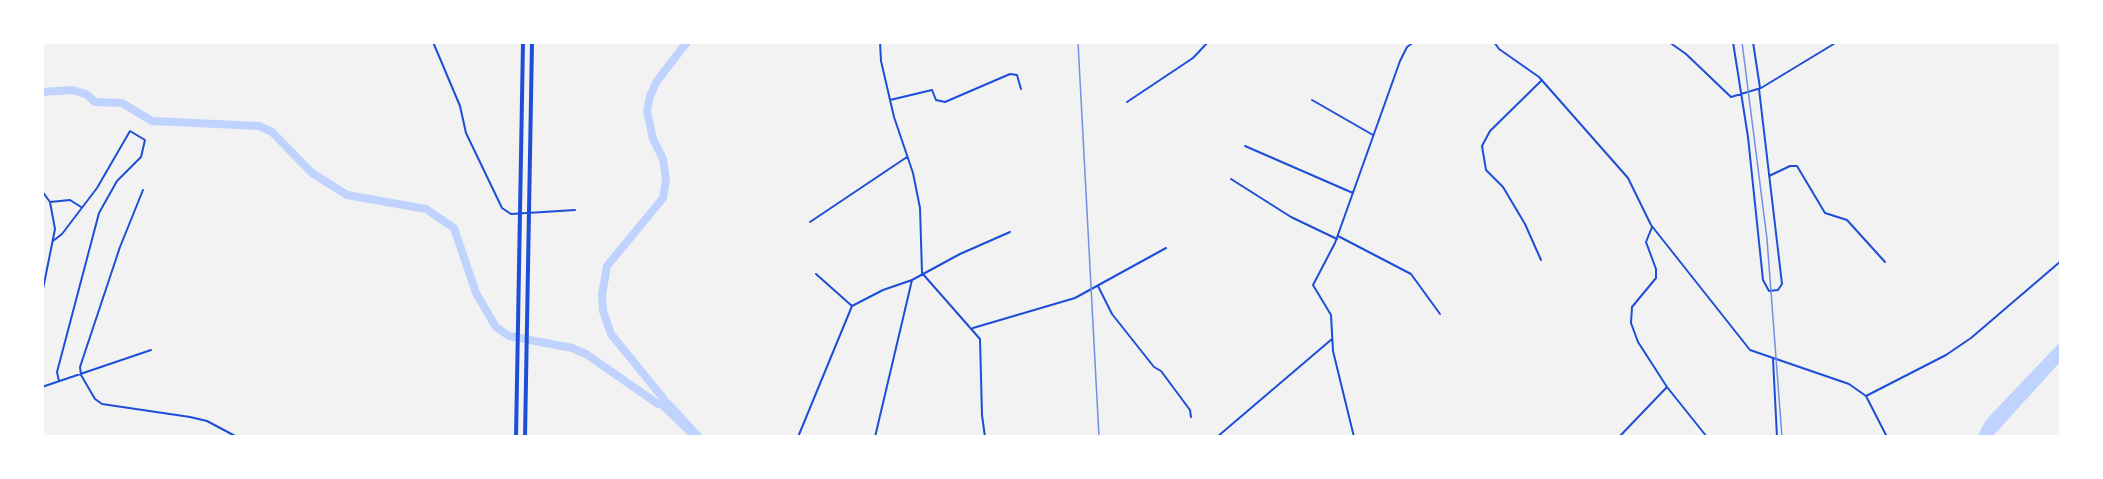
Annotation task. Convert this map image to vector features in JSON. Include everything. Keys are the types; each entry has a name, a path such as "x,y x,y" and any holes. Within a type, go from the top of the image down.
{"highway":[{"path":"516,437 523,42"},
{"path":"525,437 532,42"}],"street":[{"path":"433,42 460,106 466,133 501,208 511,214 575,210"},
{"path":"880,42 881,61 890,100 920,208 922,273 973,328 980,339 982,416 985,437"},
{"path":"1126,102 1193,58 1208,42"},
{"path":"1354,437 1332,339 1331,315 1313,285 1337,238 1400,61 1407,47 1414,42"},
{"path":"1494,42 1499,49 1542,80 1628,178 1652,227 1750,350 1849,384 1866,396 1887,437"},
{"path":"1669,42 1686,54 1731,97 1742,96 1759,89 1837,42"},
{"path":"1733,42 1742,96 1763,280 1769,291 1778,290 1782,284 1753,42"},
{"path":"890,100 932,90 936,100 945,102 1010,74 1017,75 1021,90"},
{"path":"1540,260 1520,214 1503,187 1486,170 1482,146 1491,131 1542,80"},
{"path":"1312,100 1373,135"},
{"path":"53,241 62,234 97,188 130,132 145,140 141,157 117,181 99,213 57,372 59,381"},
{"path":"1245,146 1353,193"},
{"path":"810,222 907,157"},
{"path":"1769,176 1790,166 1797,166 1825,213 1847,220 1885,262"},
{"path":"1231,179 1291,217 1411,274 1440,315"},
{"path":"142,190 120,246 80,367 81,375 95,399 102,404 207,421 237,437"},
{"path":"42,191 50,202 55,222 42,294"},
{"path":"50,202 70,200 81,207"},
{"path":"1652,227 1646,242 1656,268 1656,278 1632,307 1630,315 1638,342 1667,387 1707,437"},
{"path":"798,437 852,306 883,290 912,280 922,273 1010,232"},
{"path":"973,328 1067,301 1166,248"},
{"path":"1866,396 1946,355 1971,338 2061,261"},
{"path":"816,274 852,306"},
{"path":"875,437 912,280"},
{"path":"1098,286 1112,314 1154,367 1161,371 1191,412 1191,417"},
{"path":"1218,437 1332,339"},
{"path":"42,387 151,350"},
{"path":"1773,358 1777,437"},
{"path":"1619,437 1667,387"}],"water":[{"path":"2061,341 2061,361 1992,437 1977,437 1986,420"},
{"path":"659,391 704,437 690,437 651,399 653,397 660,401 662,398"}],"waterway":[{"path":"663,398 611,334 603,311 602,295 607,266 663,198 666,179 663,159 653,139 647,111 650,96 657,81 687,42"},
{"path":"42,92 72,90 86,94 95,102 122,103 152,121 259,126 272,132 312,173 347,195 426,209 454,228 476,293 496,327 509,336 572,348 586,354 658,404"}],"railway":[{"path":"1078,42 1099,437"},
{"path":"1742,42 1767,239 1782,437"}]}
